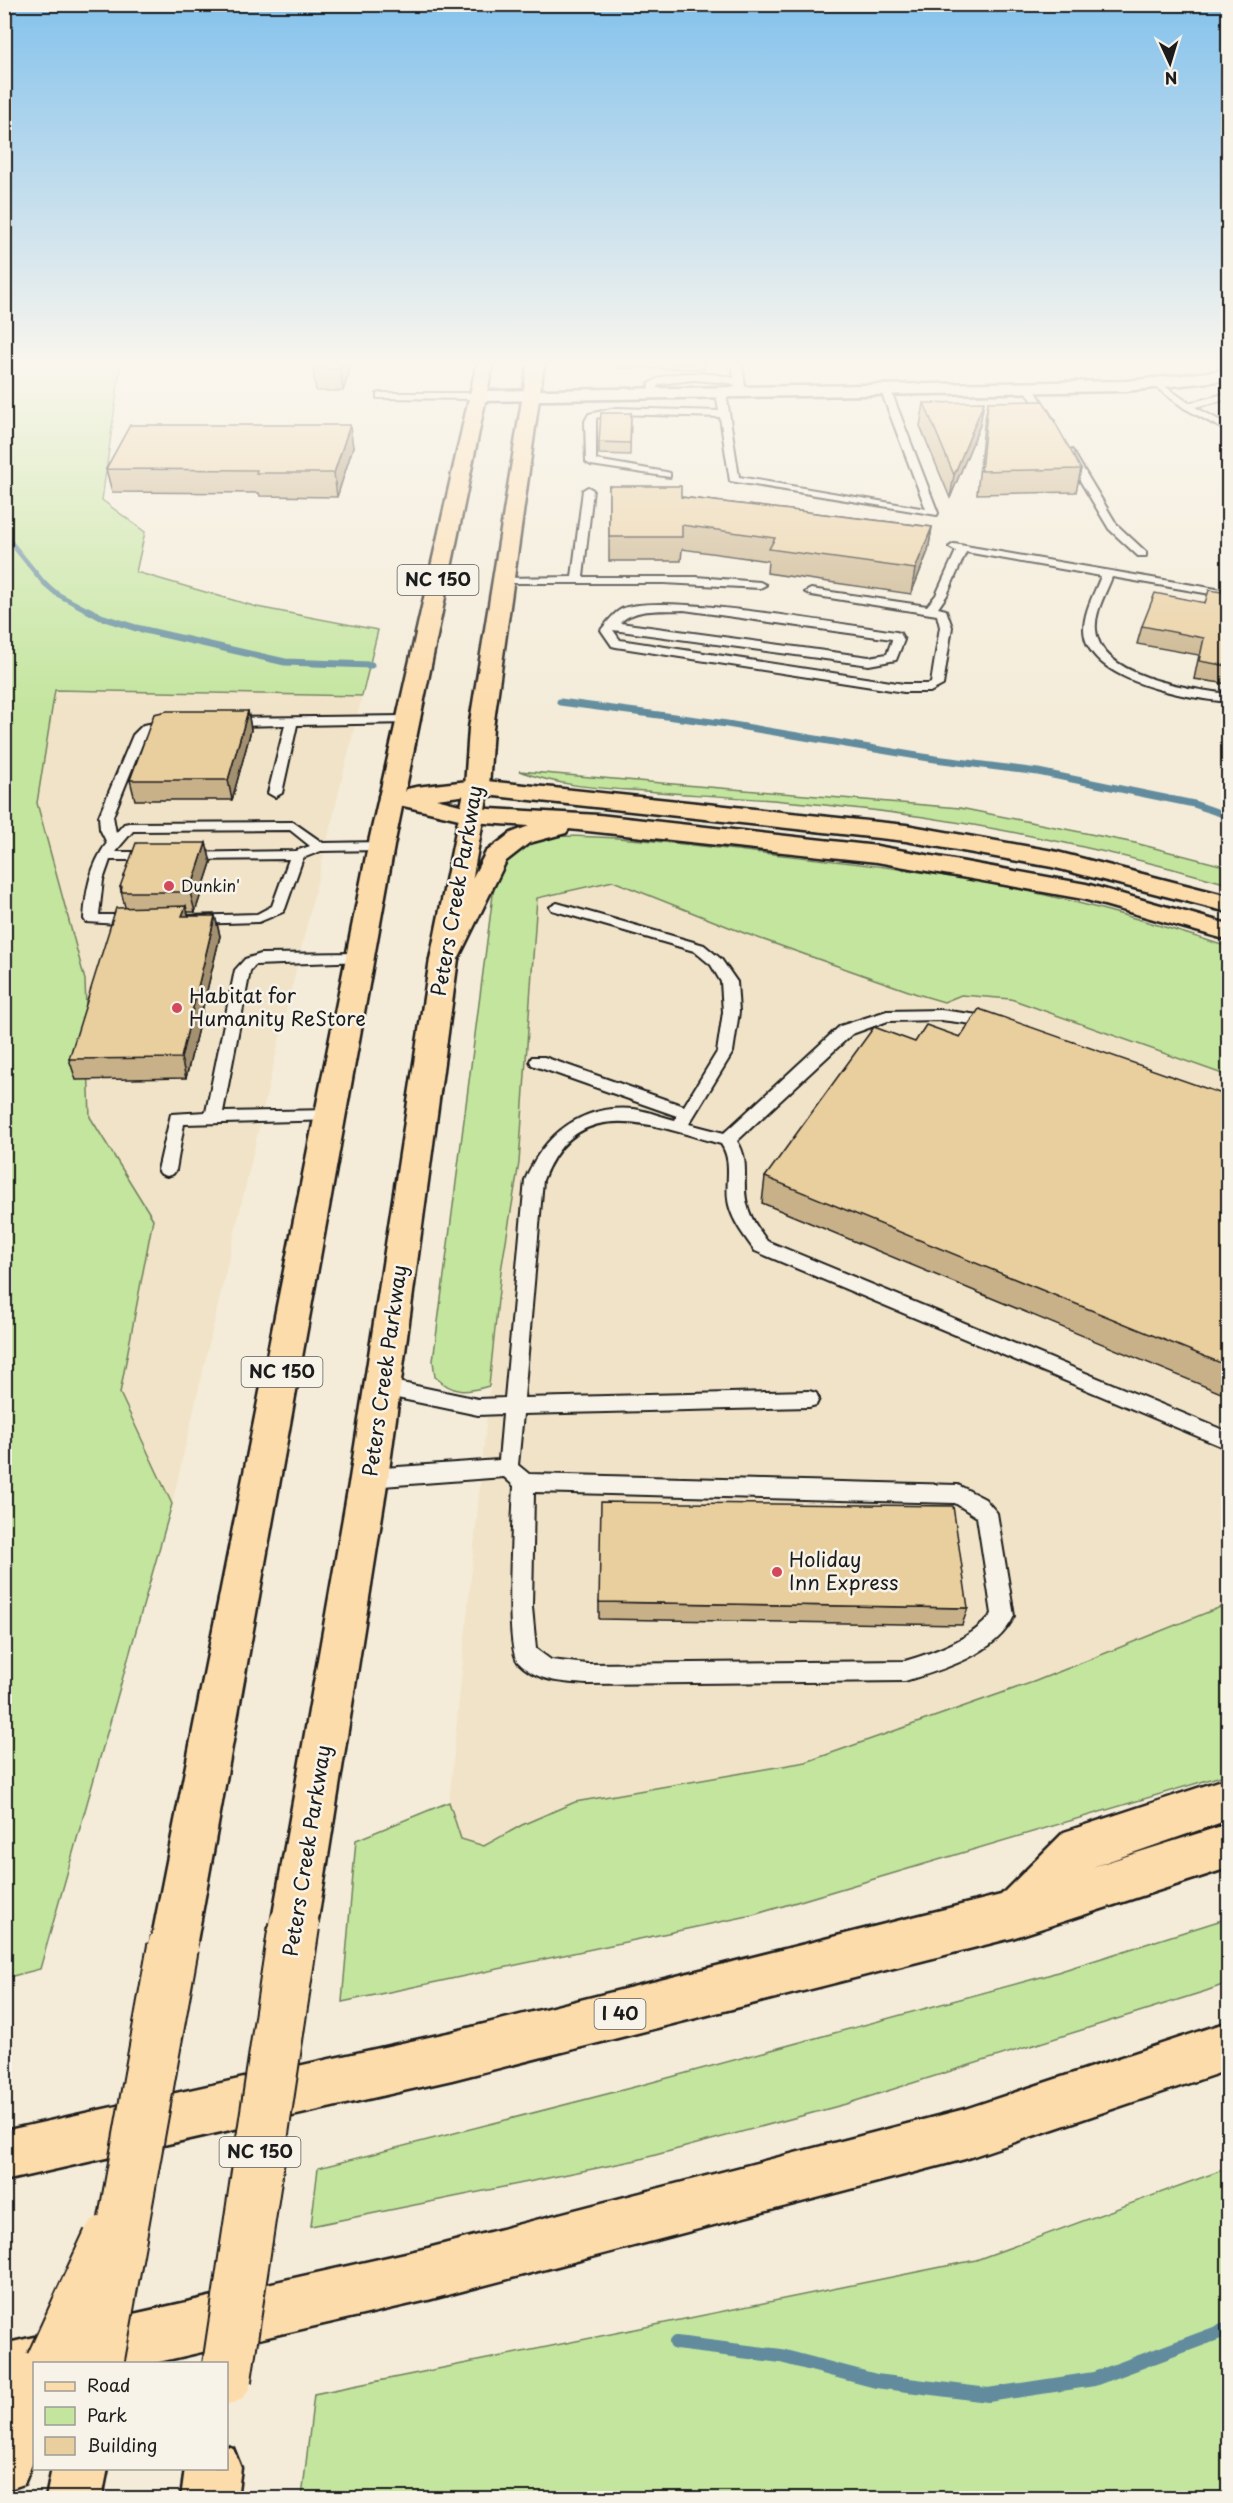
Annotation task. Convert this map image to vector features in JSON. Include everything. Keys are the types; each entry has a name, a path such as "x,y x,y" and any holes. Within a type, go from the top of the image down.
{"main road":[{"name":"NC 150","path":"98,2362 173,1947 381,846 460,480"},
{"name":"Peters Creek Parkway","path":"228,2366 294,1926 383,1387 444,959 474,801 481,728 518,480"},
{"path":"391,796 474,801 625,801 906,833 1053,859 1228,904"},
{"path":"474,801 599,824 877,854 976,870 1086,892 1228,932"},
{"path":"444,959 495,857 506,846 542,830 599,824"},
{"path":"1053,859 1228,914"},
{"path":"1012,1915 1080,1848 1228,1799"},
{"name":"I 40","path":"4,2156 452,2056 1012,1915 1228,1846"},
{"path":"44,2362 428,2274 965,2134 1228,2046"},
{"path":"52,2362 128,2197"},
{"path":"4,2371 33,2364"},
{"path":"4,2464 33,2401"},
{"path":"209,2499 213,2470"}],"lane":[{"path":"739,480 933,513 920,480"},
{"path":"1085,480 1113,526 1142,554"},
{"path":"577,580 588,490"},
{"path":"932,609 941,600 959,547 1228,594"},
{"path":"1108,573 1093,613 1090,630 1094,646 1105,660 1151,683 1228,698"},
{"path":"503,580 723,581 760,585"},
{"path":"612,625 869,661 892,657 898,640 896,636 684,607 646,608 624,612 607,630 615,643 904,688 930,688 937,685 946,627 942,612 811,592"},
{"path":"1203,694 1228,708"},
{"path":"213,722 407,720"},
{"path":"275,793 292,721"},
{"path":"113,842 107,829 106,816 139,735 147,728 159,725 191,723"},
{"path":"147,920 91,919 94,881 113,842 129,827 293,826 320,847"},
{"path":"106,856 297,855 320,847 381,846"},
{"path":"180,919 259,918 278,909 297,855"},
{"path":"557,907 699,948 716,962 729,982 731,1012 725,1052 683,1120"},
{"path":"213,1118 243,970 250,962 275,957 360,958"},
{"path":"980,1020 941,1015 887,1016 846,1030 732,1146 736,1198 740,1215 761,1246 1228,1441"},
{"path":"538,1061 683,1120 732,1146"},
{"path":"508,1468 534,1180 540,1161 551,1146 570,1130 595,1118 635,1115 683,1120"},
{"path":"167,1170 177,1118 331,1116"},
{"path":"383,1387 478,1407 809,1398"},
{"path":"369,1478 508,1468 524,1483 958,1494 978,1505 987,1514 1003,1616 997,1627 963,1647 926,1665 905,1671 587,1674 547,1670 525,1654 521,1607 524,1483"}],"shaded area":[{"path":"55,690 362,696 283,1024 172,1504 120,1393 153,1219 90,1117 85,980 37,803"},
{"path":"613,881 917,994 1011,999 1228,1076 1228,1604 1036,1681 806,1762 575,1802 522,1825 484,1846 461,1839 449,1802 501,1271 519,1163 537,899"}],"green space":[{"path":"4,480 105,480 102,500 145,532 136,572 257,607 378,630 362,696 55,690 37,803 85,980 90,1117 153,1219 120,1393 172,1504 40,1969 5,1978"},
{"path":"519,771 960,808 1135,843 1228,867 1228,884 1129,857 1028,835 927,817 804,803 588,787 554,781"},
{"path":"559,836 681,844 855,863 956,877 1075,902 1228,947 1228,1076 1011,999 961,995 944,1002 917,994 744,933 613,881 537,898 519,1163 501,1271 489,1386 466,1391 448,1387 435,1377 433,1361 495,879 512,852 528,843"},
{"path":"1228,1604 1228,1774 753,1915 342,2002 356,1840 449,1802 461,1839 484,1846 522,1825 575,1802 806,1762 1036,1681"},
{"path":"1228,1918 1228,1983 1206,1991 846,2104 637,2160 311,2226 318,2168 638,2086 1045,1976"},
{"path":"1228,2168 1228,2498 302,2498 314,2394 976,2260"}],"building":[{"path":"609,486 681,486 681,497 932,527 915,569 769,549 775,538 682,525 682,537 609,537"},
{"path":"1209,590 1228,593 1228,666 1199,661 1204,638 1142,626 1155,593 1205,603"},
{"path":"167,711 248,711 228,780 130,780 154,714"},
{"path":"136,843 206,843 190,892 121,892 122,887 120,887"},
{"path":"186,906 182,916 215,916 181,1058 69,1059 116,908"},
{"path":"979,1009 1228,1096 1228,1366 765,1177 874,1027 915,1042 926,1025 960,1037"},
{"name":"Holiday Inn Express","path":"601,1502 953,1506 968,1608 599,1602"}],"waterway":[{"path":"4,534 43,582 57,594 91,612"},
{"path":"88,610 101,617 136,628 285,662 371,665"},
{"path":"560,702 727,724 935,759 1038,772 1194,804 1228,816"},
{"path":"676,2343 781,2356 876,2381 988,2395 1094,2379 1228,2329"}],"place":[{"name":"Dunkin'","path":"169,886"},
{"name":"Habitat for Humanity ReStore","path":"177,1008"},
{"name":"Holiday Inn Express","path":"777,1572"}]}
